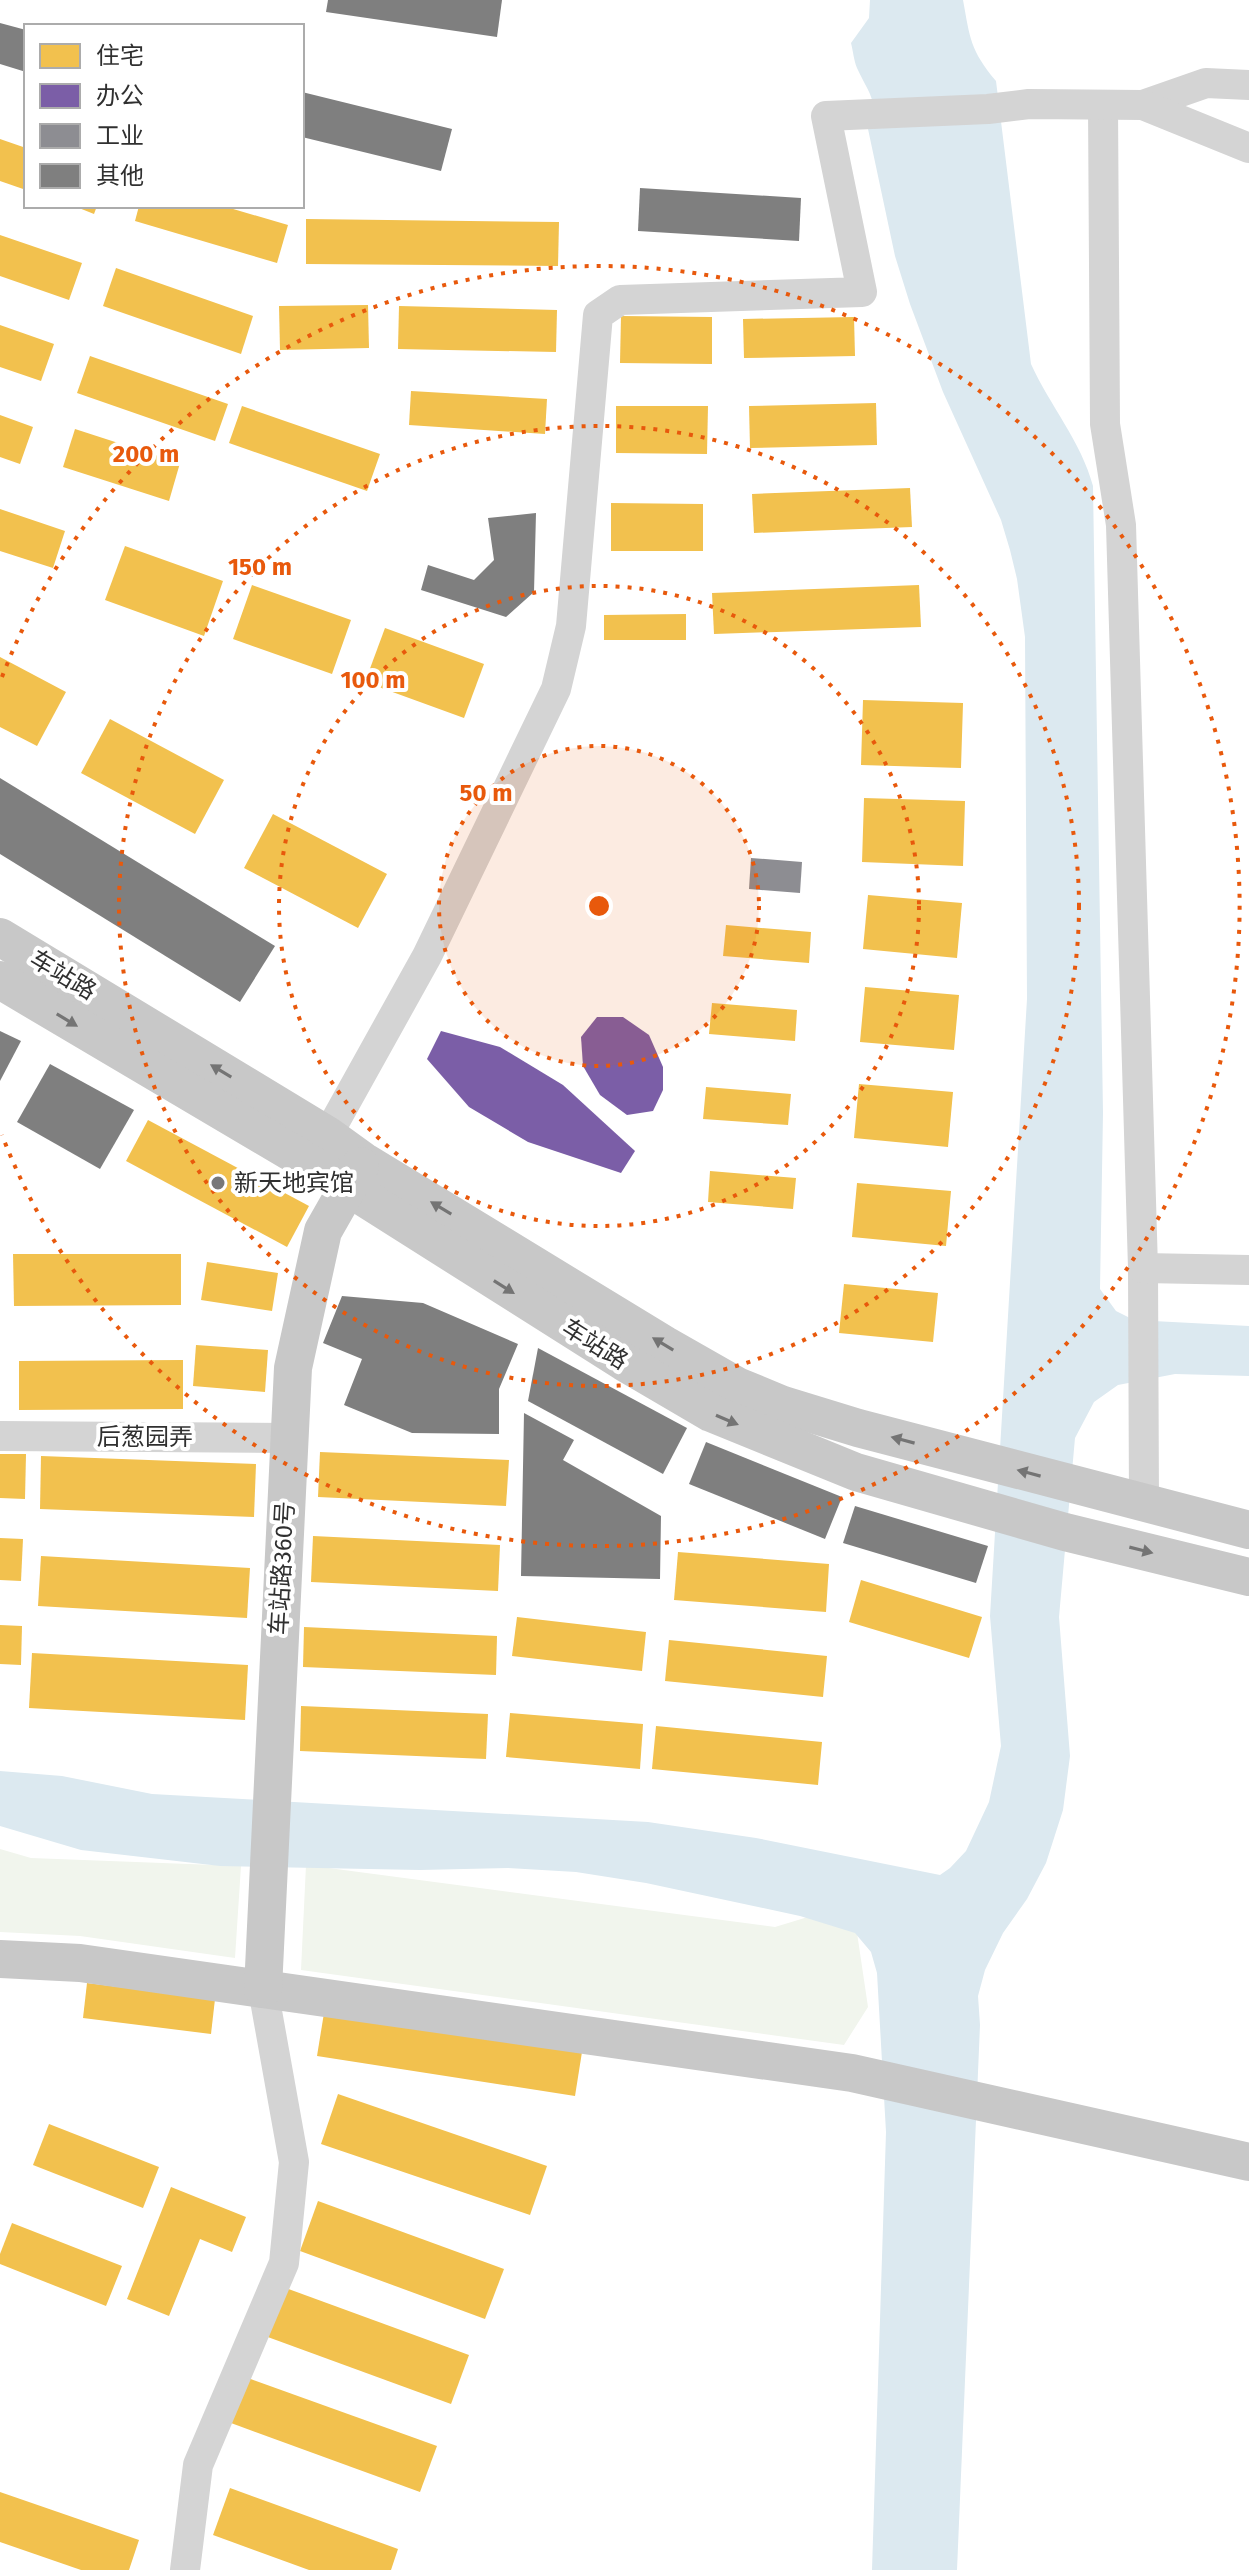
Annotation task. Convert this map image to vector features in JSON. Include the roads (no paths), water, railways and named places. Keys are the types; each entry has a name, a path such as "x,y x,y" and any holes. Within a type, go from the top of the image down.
{"main road":[{"name":"车站路","path":"0,937 319,1150 624,1362 711,1413 856,1472 1065,1532 1249,1577"},
{"name":"车站路","path":"0,980 319,1150"},
{"name":"车站路","path":"354,1174 737,1386 783,1405 858,1428 1249,1530"},
{"name":"车站路360号","path":"263,1989 293,1368 323,1231 354,1174"},
{"path":"0,1959 80,1963 852,2073 1249,2162"}],"street":[{"path":"319,1150 427,956 556,689 571,626 598,315 620,300 862,292 826,116 988,109 1029,104 1143,105 1206,83 1249,85"},
{"path":"1103,105 1105,424 1121,525 1143,1268 1144,1504"},
{"path":"1143,105 1249,148"},
{"path":"1143,1268 1249,1270"},
{"name":"后葱园弄","path":"0,1436 289,1438"},
{"path":"185,2570 198,2465 284,2263 294,2162 263,1989"}],"place":[{"name":"新天地宾馆","path":"218,1183"}]}
